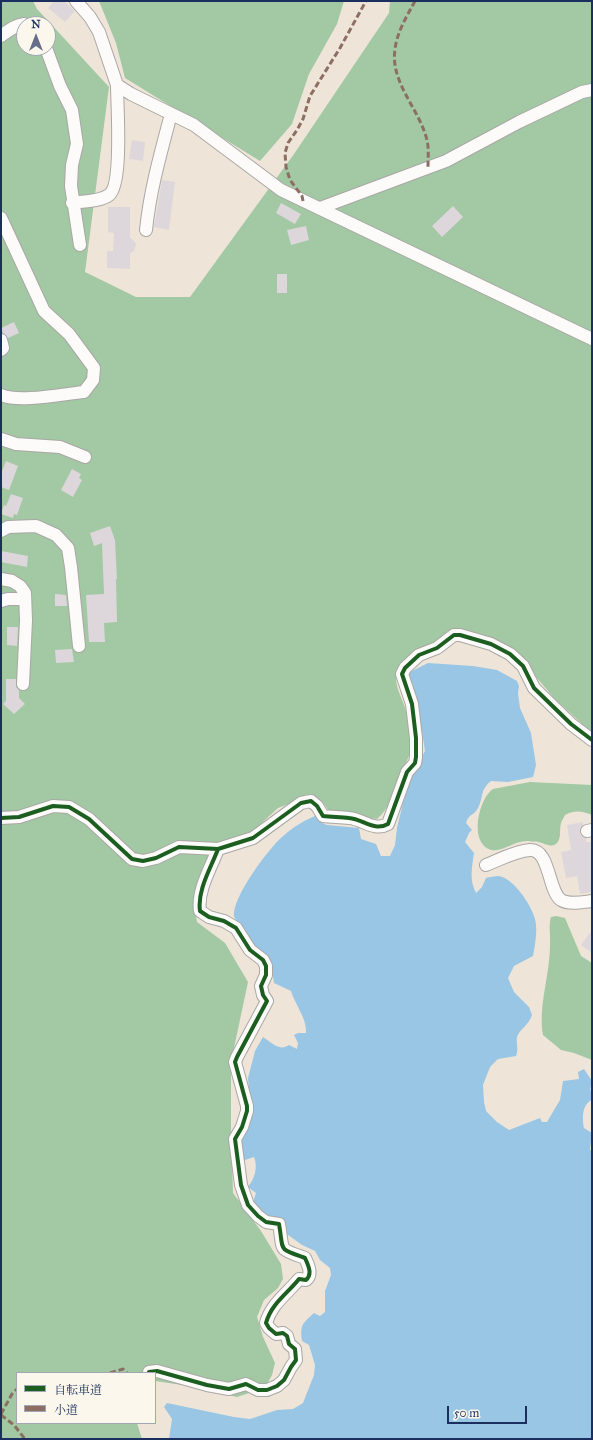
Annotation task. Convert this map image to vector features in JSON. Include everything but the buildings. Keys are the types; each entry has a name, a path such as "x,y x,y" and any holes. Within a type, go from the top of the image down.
{"street":[{"path":"72,203 98,200 110,194 114,186 118,170 117,85 98,32 90,17 76,1"},
{"path":"1,36 9,29 16,26"},
{"path":"49,56 60,86 72,110 77,144 72,165 71,186 72,203 80,246"},
{"path":"117,85 131,94 194,125 281,190 592,339"},
{"path":"320,208 446,160 519,122 582,92 592,90"},
{"path":"146,230 147,214 171,114"},
{"path":"1,218 44,311 69,334 94,368 93,380 84,392 49,397 8,398 1,395"},
{"path":"1,340 3,348 1,350"},
{"path":"1,439 16,444 60,447 85,457"},
{"path":"1,531 8,528 36,526 56,535 68,548 72,567 79,646"},
{"path":"1,579 12,581 20,586 25,593 26,620 24,684"},
{"path":"1,601 8,599 25,599"},
{"path":"1,818 19,817 53,806 69,807 89,819 132,859 143,861 156,858 179,847 218,849 253,838 290,810 301,803 311,801 317,806 323,816 350,818 372,826 383,826 388,824 407,772 415,762 416,757 416,738 412,704 402,674 405,668 419,655 437,648 454,636 460,635 491,644 510,654 522,666 534,688 571,724 592,740"},
{"path":"149,1372 157,1371 207,1385 229,1388 246,1384 258,1390 267,1390 278,1386 284,1380 296,1360 295,1349 289,1344 287,1336 283,1333 276,1334 266,1323 272,1309 281,1298 299,1279 306,1280 309,1277 310,1270 305,1258 285,1251 281,1246 279,1224 266,1222 248,1205 241,1184 235,1139 242,1127 247,1106 235,1062 267,1001 263,995 261,986 266,975 266,966 263,960 250,950 236,928 224,921 209,918 200,911 199,904 201,893 218,849"},
{"path":"486,865 520,852 530,850 536,851 541,856 557,896 561,900 569,902 592,901"}],"green space":[{"path":"1,1 33,1 37,9 43,16 16,16 16,56 56,56 56,30 109,87 85,272 136,297 190,297 294,154 389,13 390,1 592,1 592,733 555,699 517,655 453,630 448,631 399,670 397,675 396,680 398,690 405,706 410,728 411,749 391,800 377,819 329,811 321,800 304,798 278,808 254,830 211,849 194,904 197,922 225,943 248,982 231,1062 233,1193 261,1231 281,1264 283,1279 278,1288 264,1300 257,1317 263,1337 275,1363 272,1375 267,1384 255,1391 237,1397 189,1386 156,1381 156,1372 16,1372 16,1424 137,1424 142,1439 1,1439"},
{"path":"99,1 344,1 337,24 309,74 292,124 260,161 125,78 116,43"},
{"path":"530,782 592,785 592,815 572,812 565,815 561,823 559,840 554,845 524,841 502,849 494,850 484,846 480,839 478,820 480,810 488,794 493,789"},
{"path":"556,916 565,918 581,956 592,963 592,1060 561,1050 543,1035 542,1013 548,968 550,924 551,917"}],"water":[{"path":"428,663 473,666 497,670 517,681 519,686 518,693 520,708 531,733 536,765 533,777 508,782 491,781 483,791 478,808 466,823 472,830 465,842 474,853 472,883 476,893 482,887 486,878 498,876 510,881 521,893 530,907 535,919 536,928 533,956 514,966 508,978 514,992 529,1007 532,1015 531,1019 517,1037 516,1056 498,1059 490,1067 483,1085 484,1102 486,1111 497,1122 509,1130 540,1118 542,1122 547,1122 560,1100 563,1081 579,1079 578,1072 584,1069 592,1081 590,1090 592,1091 592,1100 586,1105 583,1120 584,1128 592,1133 590,1149 592,1153 592,1439 169,1439 172,1419 164,1407 167,1403 250,1419 277,1410 293,1409 303,1403 314,1375 315,1365 309,1345 302,1341 301,1331 304,1322 314,1313 320,1316 325,1312 325,1291 331,1275 330,1268 320,1260 315,1251 302,1245 266,1219 252,1205 256,1193 248,1187 255,1172 256,1165 254,1157 242,1161 241,1134 250,1101 248,1078 255,1051 263,1037 278,1047 285,1047 289,1045 297,1049 298,1043 294,1035 298,1033 306,1033 306,1027 291,991 274,983 271,963 259,953 240,926 234,916 235,908 252,874 268,852 286,833 302,822 315,816 322,823 327,825 359,828 361,839 376,844 381,856 390,856 395,845 397,828 403,803 413,773 425,751 417,699 408,678 408,673"}],"marked path":[{"path":"303,201 302,196 290,180 286,167 285,153 288,143 303,119 310,96 340,48 366,1"},
{"path":"415,1 398,36 395,49 395,61 401,84 418,117 427,140 428,167"},
{"path":"113,1372 123,1369 126,1372"},
{"path":"1,1414 12,1394 16,1390"},
{"path":"1,1415 14,1425 25,1439"}],"cycle path":[{"path":"1,818 19,817 53,806 69,807 89,819 132,859 143,861 156,858 179,847 218,849 253,838 301,803 311,801 317,806 323,816 349,818 378,827 388,824 407,772 415,763 416,757 416,738 412,704 402,674 405,668 419,655 437,648 454,635 460,635 491,644 510,654 523,666 534,688 571,724 592,740"},
{"path":"149,1372 157,1371 207,1385 229,1389 246,1384 258,1390 267,1390 277,1386 284,1380 296,1360 295,1349 289,1344 287,1336 283,1333 276,1334 269,1328 266,1323 268,1316 275,1305 299,1279 306,1280 310,1272 305,1258 283,1248 279,1224 266,1222 248,1205 241,1185 235,1139 242,1127 247,1106 235,1062 267,1001 263,995 261,986 266,975 266,966 263,960 250,950 236,928 224,921 209,917 200,911 201,895 205,879 218,849"}]}
